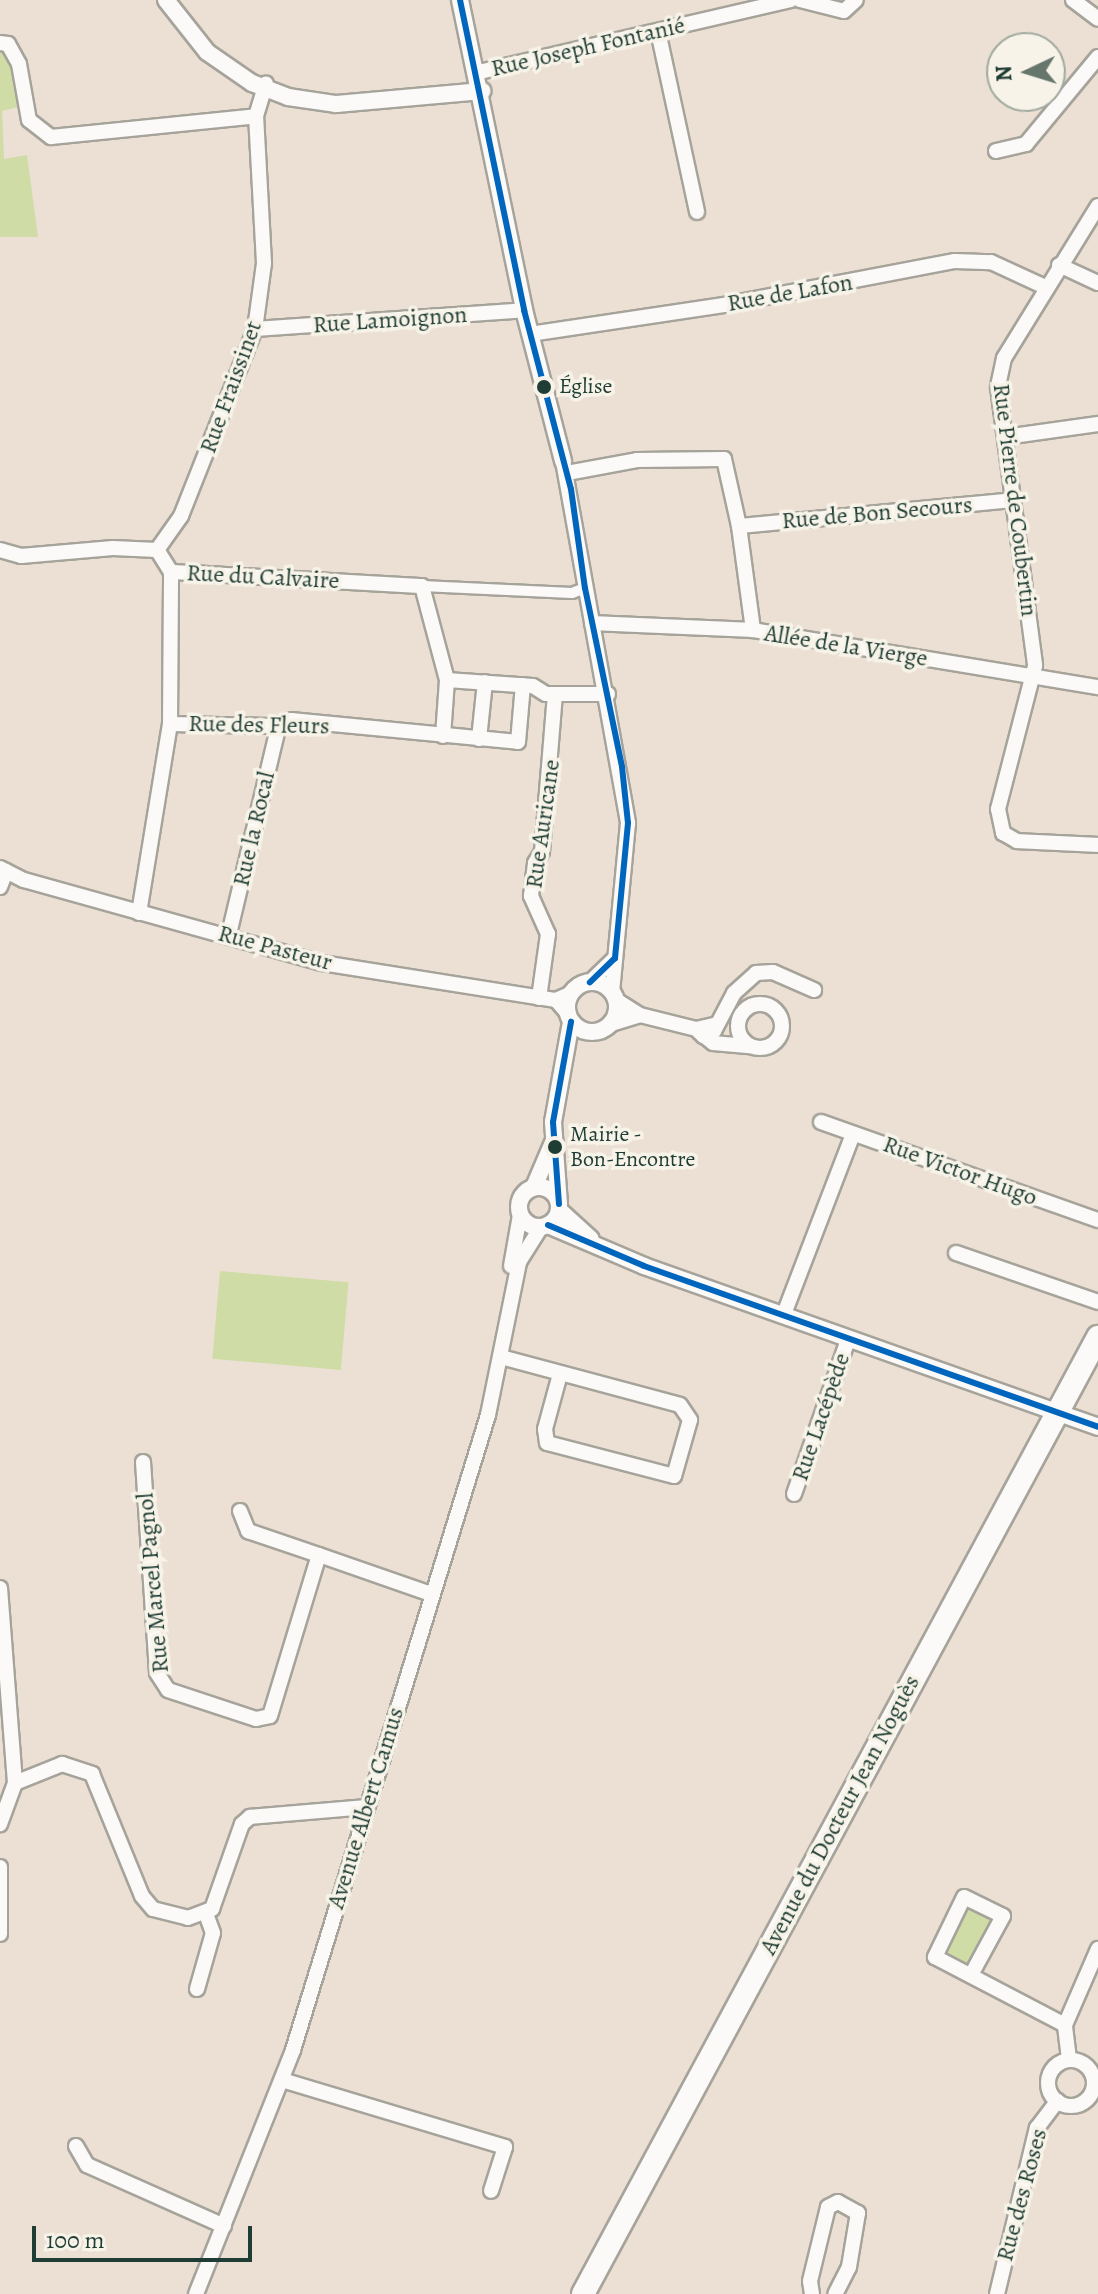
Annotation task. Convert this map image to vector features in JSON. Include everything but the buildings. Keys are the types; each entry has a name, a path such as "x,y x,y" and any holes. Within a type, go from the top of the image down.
{"main road":[{"name":"Avenue du Docteur Jean Noguès","path":"583,2294 1098,1337"}],"street":[{"path":"169,0 207,52 265,86 319,103 482,91"},
{"path":"460,0 479,72 524,310 565,467 585,588 608,694 628,823 611,1024"},
{"name":"Rue Joseph Fontanié","path":"479,72 791,0"},
{"path":"800,0 844,11 856,0"},
{"path":"1073,0 1098,19"},
{"path":"658,31 697,212"},
{"path":"0,43 8,44 19,64 29,120 51,137 256,116"},
{"path":"996,151 1026,144 1098,57"},
{"name":"Rue Fraissinet","path":"157,550 181,516 255,329 264,263 256,116 265,86"},
{"name":"Rue Pierre de Coubertin","path":"1033,677 999,373 1045,287 1098,206"},
{"name":"Rue de Lafon","path":"530,334 724,305 955,261 991,262 1045,287"},
{"path":"1059,265 1098,283"},
{"name":"Rue Lamoignon","path":"255,329 524,310"},
{"path":"1005,437 1098,424"},
{"path":"565,467 718,457 727,465 753,630"},
{"name":"Rue de Bon Secours","path":"739,526 1014,500"},
{"path":"0,550 21,556 113,548 157,550 171,572"},
{"name":"Rue du Calvaire","path":"139,913 170,724 171,572 572,593 585,588"},
{"path":"422,586 447,680 443,736"},
{"name":"Allée de la Vierge","path":"592,623 753,630 1098,687"},
{"path":"1033,677 1005,770 998,809 1003,833 1017,841 1098,845"},
{"path":"447,680 523,685 555,695 608,694"},
{"path":"479,739 485,682"},
{"name":"Rue des Fleurs","path":"170,724 285,722 518,742 523,685"},
{"name":"Rue Auricane","path":"539,998 548,934 531,896 535,863 542,852 555,695"},
{"name":"Rue la Rocal","path":"229,934 285,722"},
{"path":"0,887 3,869"},
{"name":"Rue Pasteur","path":"3,869 139,913 229,934 253,945 322,963 556,1000"},
{"path":"590,1032 570,1018 556,1000 590,982 615,958"},
{"path":"717,1024 734,993 756,973 773,972 814,990"},
{"path":"590,982 640,1015 699,1032 713,1043 750,1046 774,1043 781,1031 780,1018 764,1005 751,1006 741,1015 699,1032"},
{"path":"544,1226 559,1207 554,1112 566,1058 572,993"},
{"path":"566,1058 590,1032 640,1015"},
{"path":"741,1015 740,1036 750,1046"},
{"name":"Rue Victor Hugo","path":"821,1122 1098,1220"},
{"path":"784,1314 853,1134"},
{"path":"555,1139 534,1187 521,1197 520,1215 848,1340 1098,1427"},
{"path":"534,1187 551,1190 559,1207 598,1245"},
{"name":"Avenue Albert Camus","path":"196,2294 282,2080 488,1415 501,1357 520,1215"},
{"name":"Avenue Albert Camus","path":"507,1314 523,1253 544,1226"},
{"path":"956,1253 1098,1302"},
{"name":"Rue Lacépède","path":"794,1494 848,1340"},
{"path":"501,1357 680,1405 690,1420 674,1476 547,1443 545,1429 560,1374"},
{"name":"Rue Marcel Pagnol","path":"143,1462 157,1673 168,1690 256,1719 270,1716 319,1555"},
{"path":"240,1511 248,1531 431,1594"},
{"path":"0,1588 15,1783 0,1824"},
{"path":"15,1783 62,1764 92,1774 142,1896 171,1916 206,1914 216,1902 242,1824 250,1817 366,1807"},
{"path":"0,1867 0,1934"},
{"path":"971,1975 1003,1916 964,1897 934,1954 971,1975 1065,2025"},
{"path":"197,1989 213,1933 206,1914"},
{"path":"1069,2059 1065,2025 1098,1949"},
{"path":"1069,2059 1092,2068 1094,2084 1094,2098 1070,2106 1057,2101 1049,2087 1051,2072 1069,2059"},
{"path":"282,2080 505,2147 491,2191"},
{"name":"Rue des Roses","path":"997,2294 1037,2128 1057,2101"},
{"path":"76,2146 87,2165 224,2226"},
{"path":"812,2294 828,2207 838,2202 858,2213 849,2267 835,2294"}],"green space":[{"path":"0,50 15,70 18,107 2,111 4,159 27,155 38,237 0,237"},
{"path":"220,1271 349,1282 341,1370 212,1359"},
{"path":"967,1906 993,1920 970,1965 943,1951"}],"transit line":[{"path":"460,0 524,310 571,489 585,588 622,767 628,823 615,958 590,982"},
{"path":"559,1204 553,1122 571,1022"},
{"path":"548,1225 644,1266 1098,1427"}],"place":[{"name":"Église","path":"544,387"},
{"name":"Mairie - Bon-Encontre","path":"555,1147"}]}
